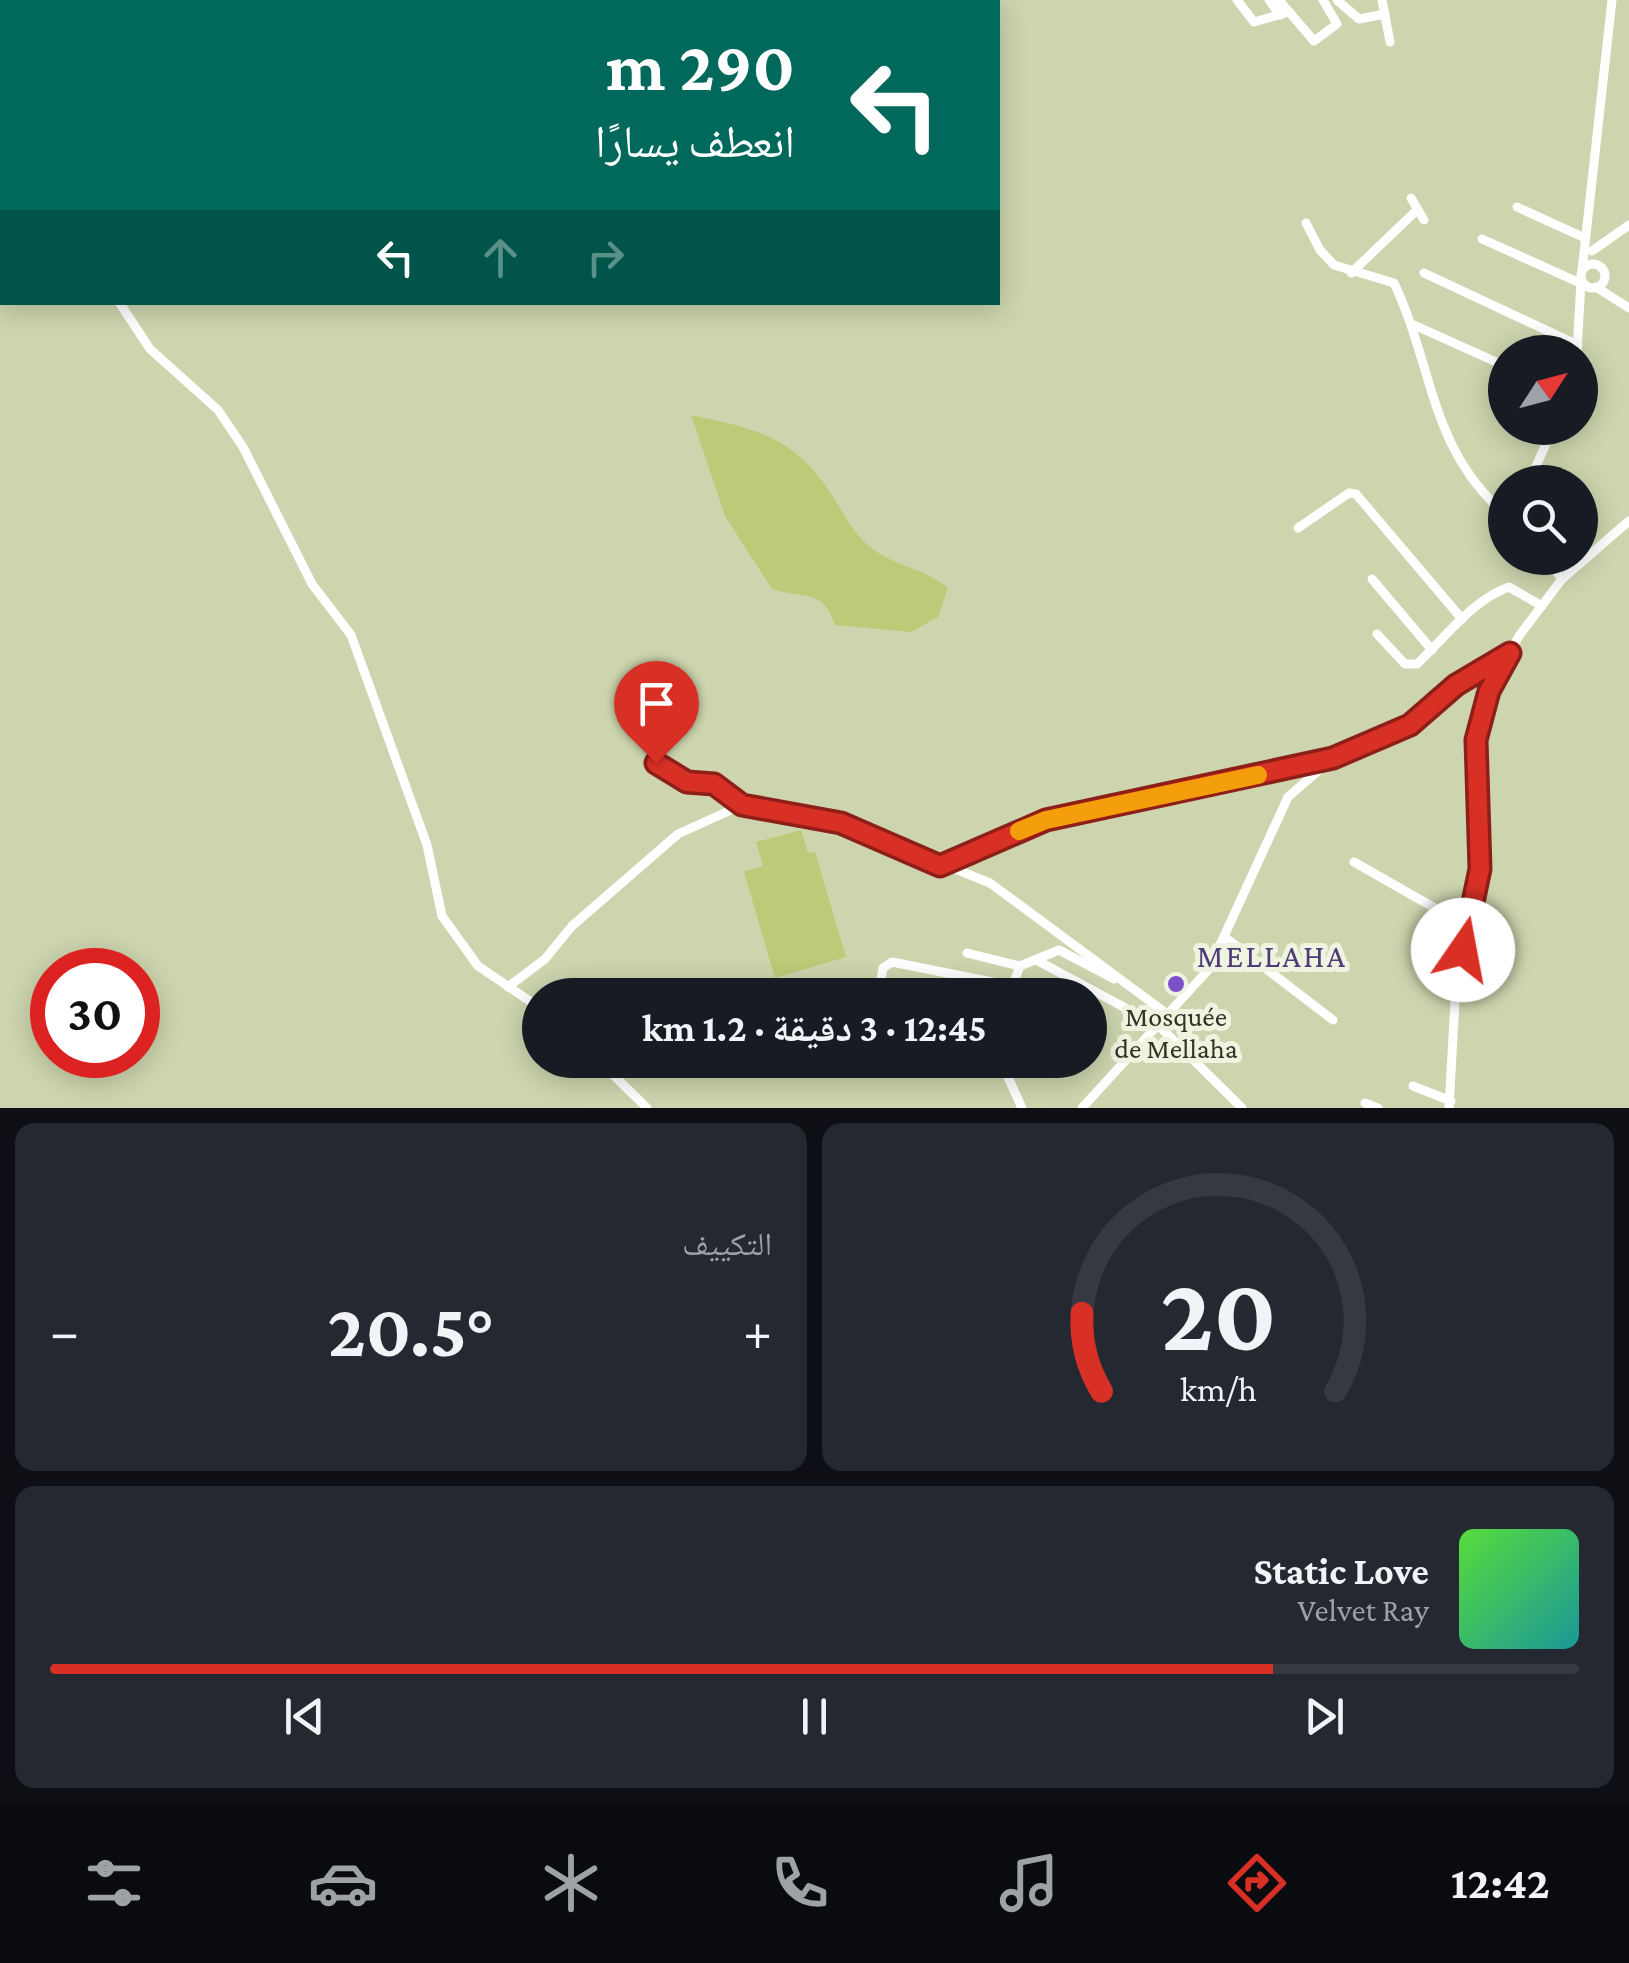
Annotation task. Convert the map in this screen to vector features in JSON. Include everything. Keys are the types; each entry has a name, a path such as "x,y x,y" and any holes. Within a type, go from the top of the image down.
{"street":[{"path":"1237,0 1254,22 1284,14"},
{"path":"1268,0 1310,40 1318,40 1337,24 1323,0"},
{"path":"1279,0 1284,14"},
{"path":"1340,0 1346,12 1364,20 1384,14"},
{"path":"1382,0 1390,42"},
{"path":"1578,335 1585,234 1612,0"},
{"path":"1411,198 1424,220"},
{"path":"1517,207 1585,234 1616,296 1629,308"},
{"path":"1351,273 1416,210"},
{"path":"1306,223 1320,250 1334,265 1394,283 1414,325 1431,401 1464,468 1488,495"},
{"path":"1592,251 1629,225"},
{"path":"1482,239 1581,277 1616,296"},
{"path":"1581,277 1591,264 1599,265"},
{"path":"1424,274 1551,335"},
{"path":"1579,310 1605,275"},
{"path":"121,305 150,348 218,410 243,447 312,584 350,635 426,846 442,916 478,966 522,997"},
{"path":"1414,325 1488,358"},
{"path":"1298,528 1349,494 1356,494 1462,618"},
{"path":"1413,1086 1450,1104 1455,1001 1480,869 1476,740 1489,691 1510,653 1562,579 1629,520"},
{"path":"1559,575 1562,579"},
{"path":"1372,580 1432,650"},
{"path":"1377,634 1406,664 1417,664 1462,618 1509,587 1542,606"},
{"path":"940,866 1046,820 1333,758 1410,725 1456,685 1510,653"},
{"path":"1082,1108 1170,1016 1208,968 1226,938 1288,797 1333,758"},
{"path":"656,763 687,782 714,784 742,805 841,823 1002,890 1170,1016"},
{"path":"508,988 678,834 742,805"},
{"path":"1354,862 1468,927"},
{"path":"1226,938 1333,1020"},
{"path":"967,953 1020,966 1059,950 1104,977 1121,981"},
{"path":"1038,961 1159,1026 1242,1108"},
{"path":"881,978 883,968 892,962 956,978"},
{"path":"1016,978 1020,966"},
{"path":"616,1078 647,1108"},
{"path":"1008,1078 1022,1108"},
{"path":"1365,1103 1378,1108"}],"green space":[{"path":"691,415 768,436 799,456 867,544 948,588 938,617 911,632 835,625 818,600 772,589 725,516"},
{"path":"801,830 808,853 815,852 846,957 775,978 744,872 763,866 756,842"}],"slow traffic":[{"path":"1019,831 1046,820 1258,775"}],"place":[{"name":"Mosquée de Mellaha","path":"1176,984"}],"district":[{"name":"MELLAHA","path":"1272,956"}],"route":[{"path":"656,763 687,782 714,784 742,805 841,823 940,866 1046,820 1333,758 1410,725 1456,685 1510,653 1489,691 1476,740 1480,869 1463,950"}]}
